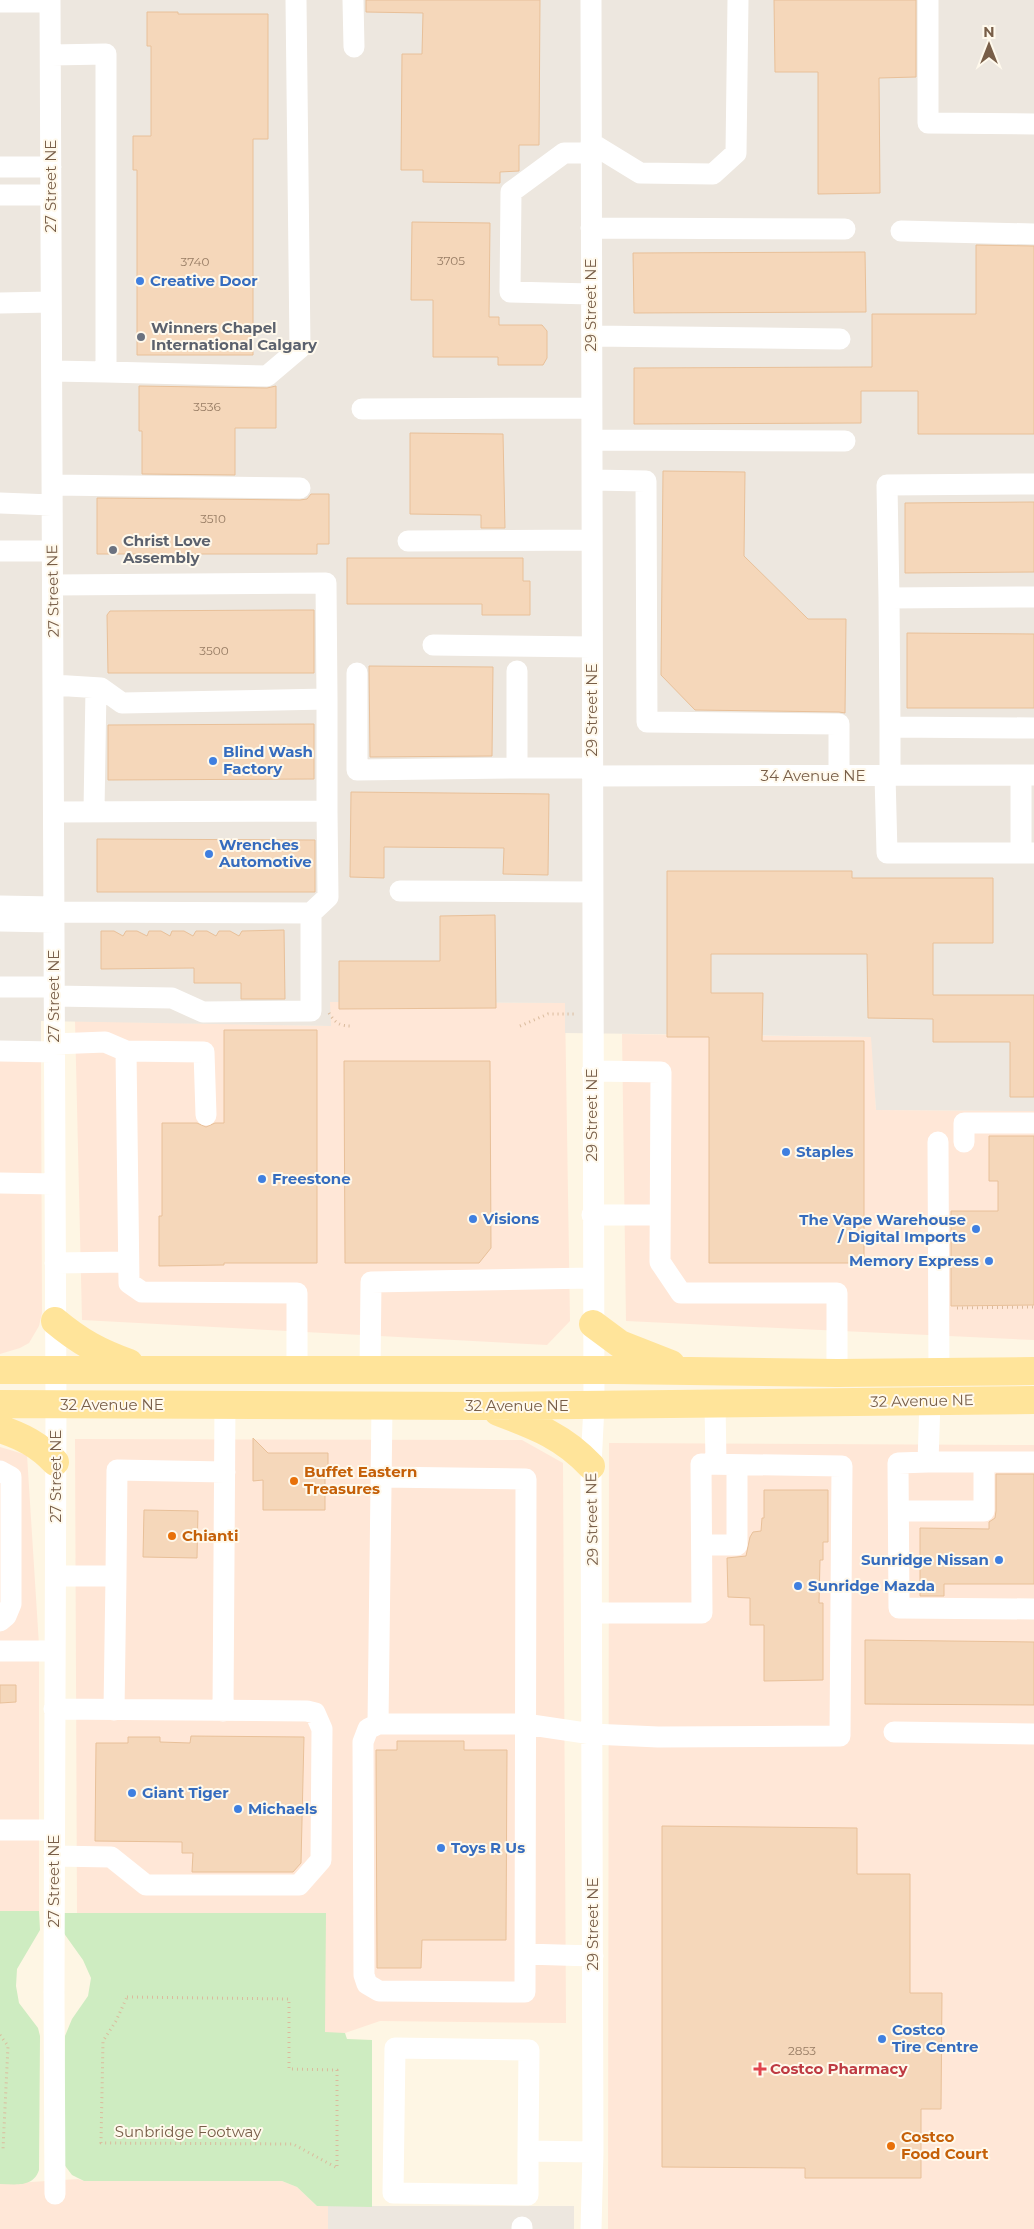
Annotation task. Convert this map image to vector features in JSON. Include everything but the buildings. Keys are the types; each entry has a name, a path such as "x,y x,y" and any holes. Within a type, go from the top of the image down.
{"main road":[{"path":"55,1320 83,1343 99,1352 147,1370"},
{"path":"593,1324 625,1346 686,1370"},
{"name":"32 Avenue NE","path":"0,1370 686,1370 837,1373 1034,1371"},
{"name":"32 Avenue NE","path":"0,1404 382,1407 930,1401 1026,1402"},
{"path":"482,1406 538,1427 562,1439 591,1466"},
{"path":"0,1429 24,1437 44,1450 55,1462"}],"street":[{"path":"52,371 267,376 300,348 296,0"},
{"path":"353,0 354,47"},
{"name":"29 Street NE","path":"591,0 592,1278 594,1406 591,1466 593,1613 593,2152 591,2229"},
{"path":"591,294 510,292 511,192 564,153 591,148 640,173 713,174 736,153 738,0"},
{"path":"928,0 928,123 1034,124"},
{"path":"0,2 50,1"},
{"name":"27 Street NE","path":"50,1 52,551 54,585 56,1404 54,1993 56,2194"},
{"path":"50,55 106,54 106,372"},
{"path":"0,167 51,167"},
{"path":"0,194 51,195"},
{"path":"591,228 845,229"},
{"path":"902,232 1034,234"},
{"path":"0,303 51,302"},
{"path":"592,336 840,339"},
{"path":"362,409 592,408"},
{"path":"592,440 845,441"},
{"path":"592,480 646,481 647,722 839,724 839,776"},
{"path":"1028,775 1027,853 887,853 887,776 890,728 887,485 1034,484"},
{"path":"0,503 52,495 300,488"},
{"path":"408,541 592,540"},
{"path":"0,551 52,551"},
{"path":"0,987 172,998 203,1012 311,1011 311,914 328,897 326,584 54,585"},
{"path":"889,598 1034,597"},
{"path":"433,645 592,647"},
{"path":"517,671 517,768"},
{"name":"34 Avenue NE","path":"356,673 357,770 517,768 592,772 839,776 1028,775"},
{"path":"53,685 101,688 122,703 327,699"},
{"path":"94,811 96,688"},
{"path":"890,728 1034,728"},
{"path":"54,812 327,811"},
{"path":"400,891 592,892"},
{"path":"0,906 54,914"},
{"path":"0,921 54,914 311,914"},
{"path":"0,1051 54,1048 106,1042 126,1051 204,1052 206,1115"},
{"path":"126,1051 128,1262 130,1283 142,1292 297,1293 297,1370"},
{"path":"592,1071 661,1072 660,1262 681,1293 837,1293 837,1373"},
{"path":"964,1142 964,1123 1034,1123"},
{"path":"938,1142 939,1373"},
{"path":"0,1183 55,1184"},
{"path":"592,1215 660,1215"},
{"path":"55,1263 128,1262"},
{"path":"370,1370 372,1282 592,1278"},
{"path":"928,1462 930,1401"},
{"path":"715,1403 716,1464"},
{"path":"223,1711 225,1405"},
{"path":"378,1724 382,1407"},
{"path":"899,1511 984,1511 984,1462"},
{"path":"1034,1462 898,1463 899,1608 1034,1609"},
{"path":"381,1478 526,1480 524,1724 525,1992 380,1991 367,1984 364,1975 363,1742 368,1729 378,1724 524,1724 592,1734 658,1737 840,1736 842,1466 701,1464 702,1613 593,1613"},
{"path":"702,1545 737,1545 737,1465"},
{"path":"114,1710 117,1470 225,1472"},
{"path":"0,1621 6,1616 11,1604 11,1477 1,1471"},
{"path":"56,1576 116,1576"},
{"path":"0,1651 55,1650"},
{"path":"54,1709 307,1711 315,1713 322,1729 321,1860 299,1885 146,1884 111,1857 54,1856"},
{"path":"894,1732 1034,1734"},
{"path":"0,1830 54,1830"},
{"path":"525,1954 593,1956"},
{"path":"394,2048 529,2050 528,2151 528,2195 393,2193 394,2048"},
{"path":"528,2151 593,2152"}],"path":[{"path":"326,1009 335,1022 342,1026 353,1026"},
{"path":"520,1026 548,1014 592,1014"},
{"path":"949,1308 1034,1307"},
{"name":"Sunbridge Footway","path":"127,1997 290,1999 290,2069 337,2070 337,2168 293,2144 101,2143 103,2041 116,2021 127,1997"},
{"path":"0,2036 8,2046 3,2149 0,2149"}],"shaded area":[{"path":"0,0 1034,0 1034,1111 876,1110 871,1037 565,1033 565,1003 330,1002 331,1026 41,1021 41,1059 0,1057"},
{"path":"330,1002 565,1003 570,1321 547,1345 82,1320 75,1021 330,1026"},
{"path":"622,1034 872,1037 876,1110 1034,1111 1034,1340 626,1321"},
{"path":"0,1057 41,1059 42,1313 39,1326 29,1343 0,1354"},
{"path":"75,1439 522,1440 563,1463 566,2023 380,2021 345,2033 325,2033 325,1913 77,1913"},
{"path":"609,1443 1034,1445 1034,2229 608,2229"},
{"path":"0,1447 27,1455 39,1645 39,1911 0,1911"},
{"path":"78,2179 84,2181 282,2181 297,2187 317,2206 328,2206 328,2229 0,2229 0,2184"},
{"path":"328,2206 574,2206 574,2229 328,2229"}],"green space":[{"path":"0,1911 39,1911 40,1930 17,1969 16,1986 19,2003 38,2028 40,2036 39,2170 33,2180 23,2184 0,2184"},
{"path":"63,1913 326,1913 325,2032 345,2033 347,2039 372,2040 372,2207 317,2206 297,2187 282,2181 84,2181 72,2175 63,2163 65,2036 72,2019 88,1996 91,1978 83,1960 63,1932"}],"place":[{"name":"Creative Door","path":"140,281"},
{"name":"Winners Chapel International Calgary","path":"141,337"},
{"name":"Christ Love Assembly","path":"113,550"},
{"name":"Blind Wash Factory","path":"213,761"},
{"name":"Wrenches Automotive","path":"209,854"},
{"name":"Staples","path":"786,1152"},
{"name":"Freestone","path":"262,1179"},
{"name":"Visions","path":"473,1219"},
{"name":"The Vape Warehouse / Digital Imports","path":"976,1229"},
{"name":"Memory Express","path":"989,1261"},
{"name":"Buffet Eastern Treasures","path":"294,1481"},
{"name":"Chianti","path":"172,1536"},
{"name":"Sunridge Nissan","path":"999,1560"},
{"name":"Sunridge Mazda","path":"798,1586"},
{"name":"Giant Tiger","path":"132,1793"},
{"name":"Michaels","path":"238,1809"},
{"name":"Toys R Us","path":"441,1848"},
{"name":"Costco Tire Centre","path":"882,2039"},
{"name":"Costco Pharmacy","path":"760,2069"},
{"name":"Costco Food Court","path":"891,2146"}]}
